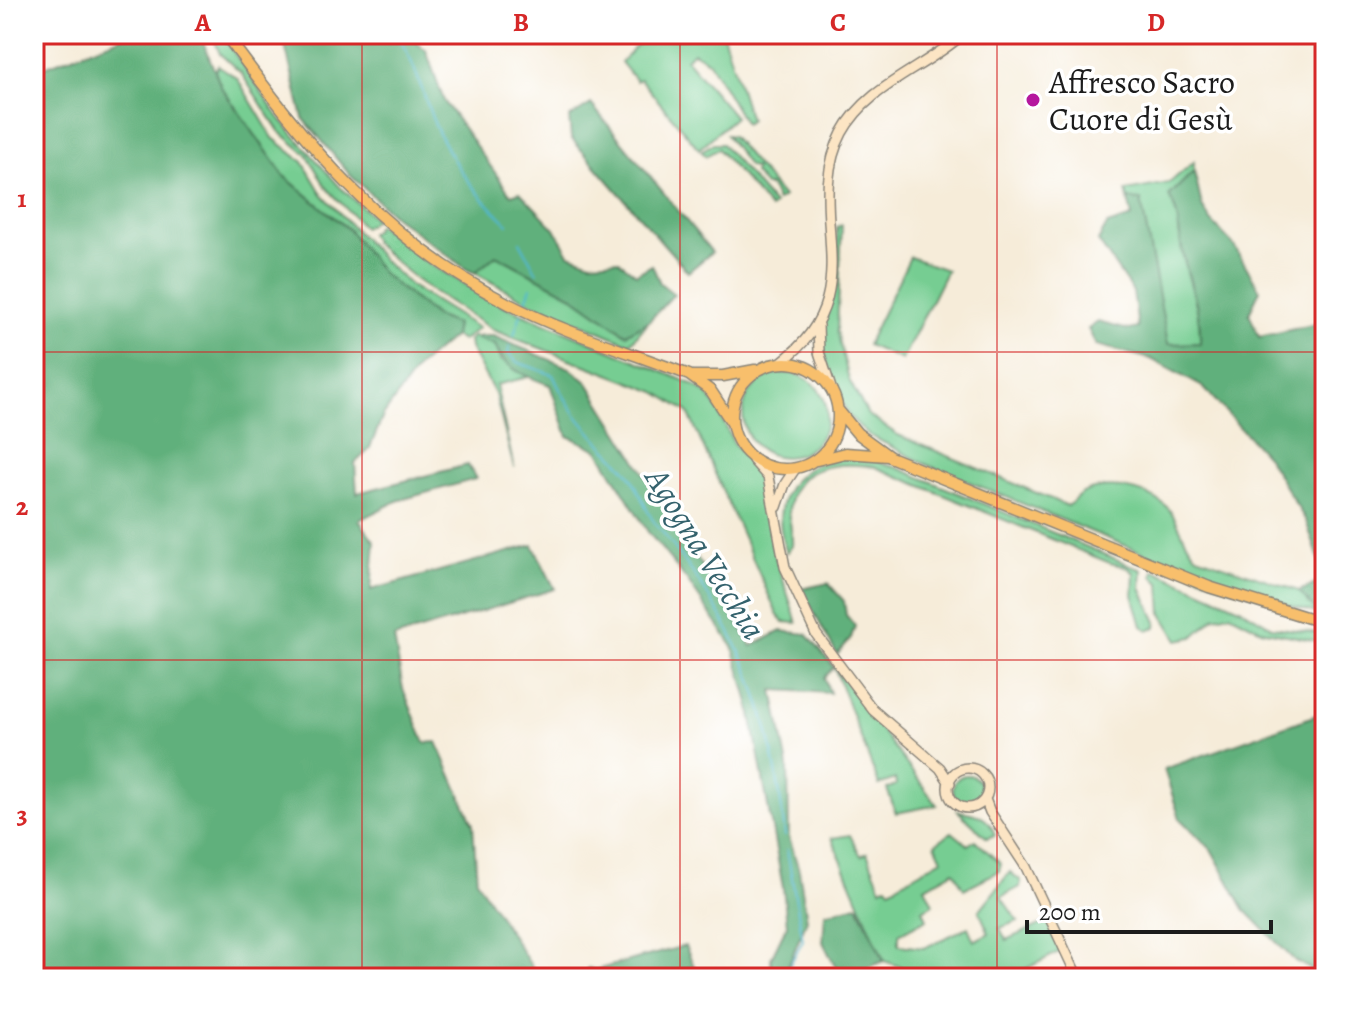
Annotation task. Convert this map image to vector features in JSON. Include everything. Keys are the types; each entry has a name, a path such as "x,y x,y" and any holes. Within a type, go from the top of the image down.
{"main road":[{"path":"225,34 302,138 376,214 446,268 510,305 689,375 711,391 732,423 735,437 753,460 766,467 795,469 845,453 890,457"},
{"path":"689,375 723,376 780,363 810,369 832,391 838,410 857,433 890,457 1209,587 1325,623"},
{"path":"732,423 737,392 760,369"},
{"path":"815,461 833,438 838,410"}],"street":[{"path":"832,391 819,352 818,325 832,266 828,182 840,138 855,114 874,94 963,34"},
{"path":"780,363 800,348 818,325"},
{"path":"753,460 768,477 785,567 816,634 881,719 940,768 950,783 953,800 962,807 985,813 1002,831"},
{"path":"776,511 785,484 795,469"},
{"path":"940,768 971,769 984,777 988,787 985,799 1026,867 1078,978"},
{"path":"950,783 959,771"},
{"path":"971,808 985,799"}],"green space":[{"path":"130,34 200,34 221,87 285,177 348,229 383,274 435,316 456,324 454,336 418,367 383,416 369,450 355,463 357,493 468,465 476,479 397,501 359,520 375,542 371,590 533,545 555,589 394,638 403,689 425,743 437,742 473,824 477,881 539,978 34,978 34,71"},
{"path":"212,34 221,34 280,119 340,187 375,219 364,228 326,187 307,155 279,131 241,73 220,54"},
{"path":"282,34 406,34 426,50 444,101 511,195 520,192 555,229 569,254 591,262 618,260 636,274 652,265 660,283 674,294 649,321 626,334 571,295 496,255 475,273 466,269 394,216 350,175 303,118"},
{"path":"647,34 671,34 675,39 723,34 750,120 745,124 709,62 693,52 686,59 735,117 699,149 640,79 636,81 621,62"},
{"path":"218,65 237,78 273,138 303,162 322,194 384,261 412,287 478,328 462,341 454,336 455,324 435,316 383,274 348,229 285,177 221,87 215,71"},
{"path":"591,104 712,252 688,272 571,138 569,118"},
{"path":"726,135 732,136 783,197 777,201 770,186 765,186 754,173 755,168 749,167"},
{"path":"713,144 722,144 774,205 770,209 718,149 706,156 701,151"},
{"path":"1194,162 1194,171 1169,196 1176,214 1196,305 1200,343 1168,345 1141,201 1128,199 1126,191 1169,183"},
{"path":"1194,171 1202,206 1211,221 1233,244 1260,290 1249,313 1259,337 1325,322 1325,577 1306,521 1267,457 1203,387 1151,359 1096,345 1088,329 1098,322 1129,330 1138,328 1133,292 1098,241 1107,225 1132,217 1128,199 1141,200 1168,344 1200,343 1196,305 1176,214 1169,196"},
{"path":"378,225 431,265 502,305 692,384 706,393 717,408 734,444 762,478 772,546 797,623 783,622 777,614 688,412 656,392 493,330 420,283 375,244 370,234"},
{"path":"842,225 837,331 849,380 868,415 898,435 1068,506 1083,493 1104,487 1130,489 1154,498 1171,512 1197,556 1299,591 1325,616 1225,586 925,464 867,434 849,416 830,377 821,336 836,283 837,227"},
{"path":"496,255 571,295 626,334 649,321 630,344 529,302 475,273"},
{"path":"910,257 947,270 902,360 867,345"},
{"path":"473,336 495,345 501,360 528,377 496,385 514,468 495,394 470,348 469,340"},
{"path":"479,336 493,336 570,368 588,383 752,646 781,631 807,634 834,667 824,678 830,693 773,690 788,766 789,838 799,870 807,920 788,966 788,978 771,978 771,958 787,925 783,888 749,703 733,647 686,579 648,532 598,450 568,436 550,385 517,371 504,361 495,345 477,339"},
{"path":"785,373 801,376 815,385 824,399 827,415 824,431 815,445 801,454 785,457 769,454 755,445 746,431 743,415 746,399 755,385 769,376"},
{"path":"844,458 865,458 898,468 1142,570 1141,588 1157,622 1156,627 1148,630 1142,626 1133,595 1134,573 1127,567 1110,563 875,467 832,466 806,476 791,497 792,546 787,553 780,518 788,489 810,468"},
{"path":"1154,570 1240,608 1272,627 1319,633 1324,639 1322,642 1261,630 1230,614 1215,617 1193,637 1178,640 1162,614 1160,583 1153,576"},
{"path":"1325,580 1325,614 1317,612 1299,591"},
{"path":"828,583 844,601 846,615 855,626 851,638 837,655 801,589"},
{"path":"834,667 937,805 896,813 887,789 896,785 895,779 879,785"},
{"path":"1325,712 1325,977 1295,961 1244,909 1211,849 1180,819 1164,769"},
{"path":"967,775 977,779 981,789 977,799 967,803 957,799 953,789 957,779"},
{"path":"958,811 981,817 995,835 987,838"},
{"path":"952,832 968,845 975,840 1001,864 999,871 964,889 954,871 925,887 933,904 923,910 927,919 899,934 899,945 924,948 968,927 974,941 989,933 979,911 1010,872 1021,881 1020,887 1001,897 1018,921 1000,928 1006,940 1049,921 1061,951 1008,978 908,978 902,967 884,961 832,838 850,835 861,856 867,853 881,888 887,885 890,889 942,859 935,844"},
{"path":"858,905 884,961 841,978 823,942 825,913"},
{"path":"685,946 694,966 657,978 582,978 588,968 595,970"}],"waterway":[{"name":"Agogna Vecchia","path":"396,34 414,67 435,125 449,153 476,190 508,224"},
{"name":"Agogna Vecchia","path":"520,242 537,273"},
{"name":"Agogna Vecchia","path":"525,303 531,287"},
{"name":"Agogna Vecchia","path":"514,335 521,314"},
{"name":"Agogna Vecchia","path":"510,346 508,353 517,362 553,375 577,415 626,470 651,517 710,598 730,633 747,668 771,744 785,836"},
{"name":"Agogna Vecchia","path":"783,978 803,940 787,850"}],"place":[{"name":"Affresco Sacro Cuore di Gesù","path":"1033,100"}]}
